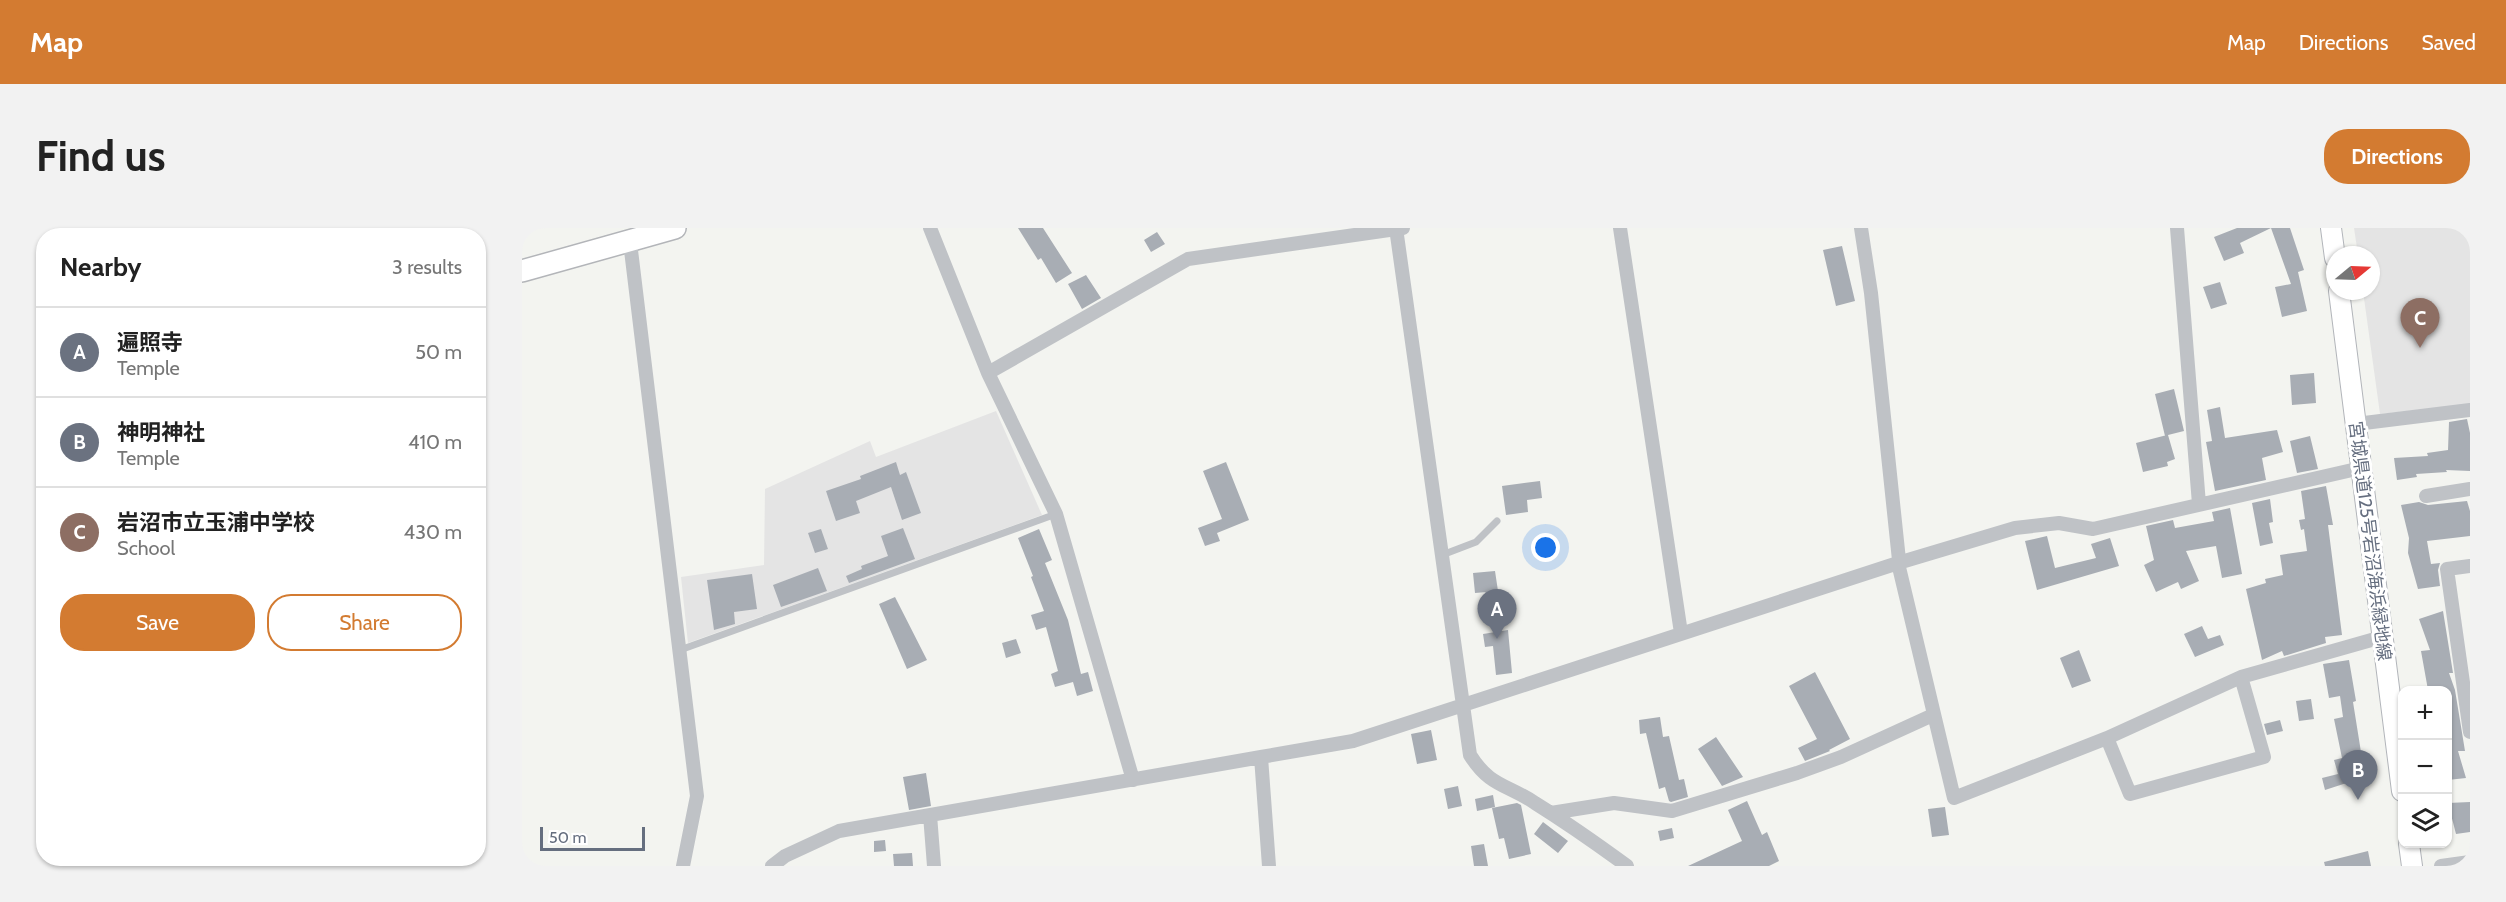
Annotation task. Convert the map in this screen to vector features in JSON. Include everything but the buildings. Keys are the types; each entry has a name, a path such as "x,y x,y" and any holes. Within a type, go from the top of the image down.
{"main road":[{"path":"522,271 629,235 675,228"},
{"path":"2331,228 2333,246"},
{"name":"宮城県道125号岩沼海浜緑地線","path":"2340,300 2398,754"},
{"path":"2410,848 2412,866"}],"street":[{"path":"930,228 988,373 1056,514 1133,780"},
{"path":"988,373 1188,260 1398,228 1470,755 1479,770 1492,782 1523,795 1627,866"},
{"path":"1620,228 1681,633"},
{"path":"1861,228 1871,293 1898,563 1954,798 2107,738 2241,677 2382,637"},
{"path":"2177,228 2199,504"},
{"path":"629,235 697,796 683,866"},
{"path":"2356,424 2470,410"},
{"path":"772,866 785,856 839,831 1353,741 1898,563 2015,528 2060,523 2093,529 2361,468"},
{"path":"2426,496 2470,489"},
{"path":"2470,566 2447,569 2464,644 2470,726"},
{"path":"2107,738 2130,794 2264,757 2241,677"},
{"path":"1551,813 1614,803 1672,811 1680,809 1819,765 1933,715"},
{"path":"1261,757 1269,866"},
{"path":"930,815 934,866"},
{"path":"2440,866 2470,862"}],"lane":[{"path":"680,650 1056,514"},
{"path":"1442,555 1476,542 1497,521"}],"shaded area":[{"path":"2354,228 2470,228 2470,404 2380,414 2364,300 2380,300 2380,246 2357,246"},
{"path":"996,411 1042,515 688,643 681,577 764,565 765,489 870,441 876,457"}],"place":[{"name":"岩沼市立玉浦中学校","path":"2420,348"},
{"name":"遍照寺","path":"1497,639"},
{"name":"神明神社","path":"2358,800"}]}
